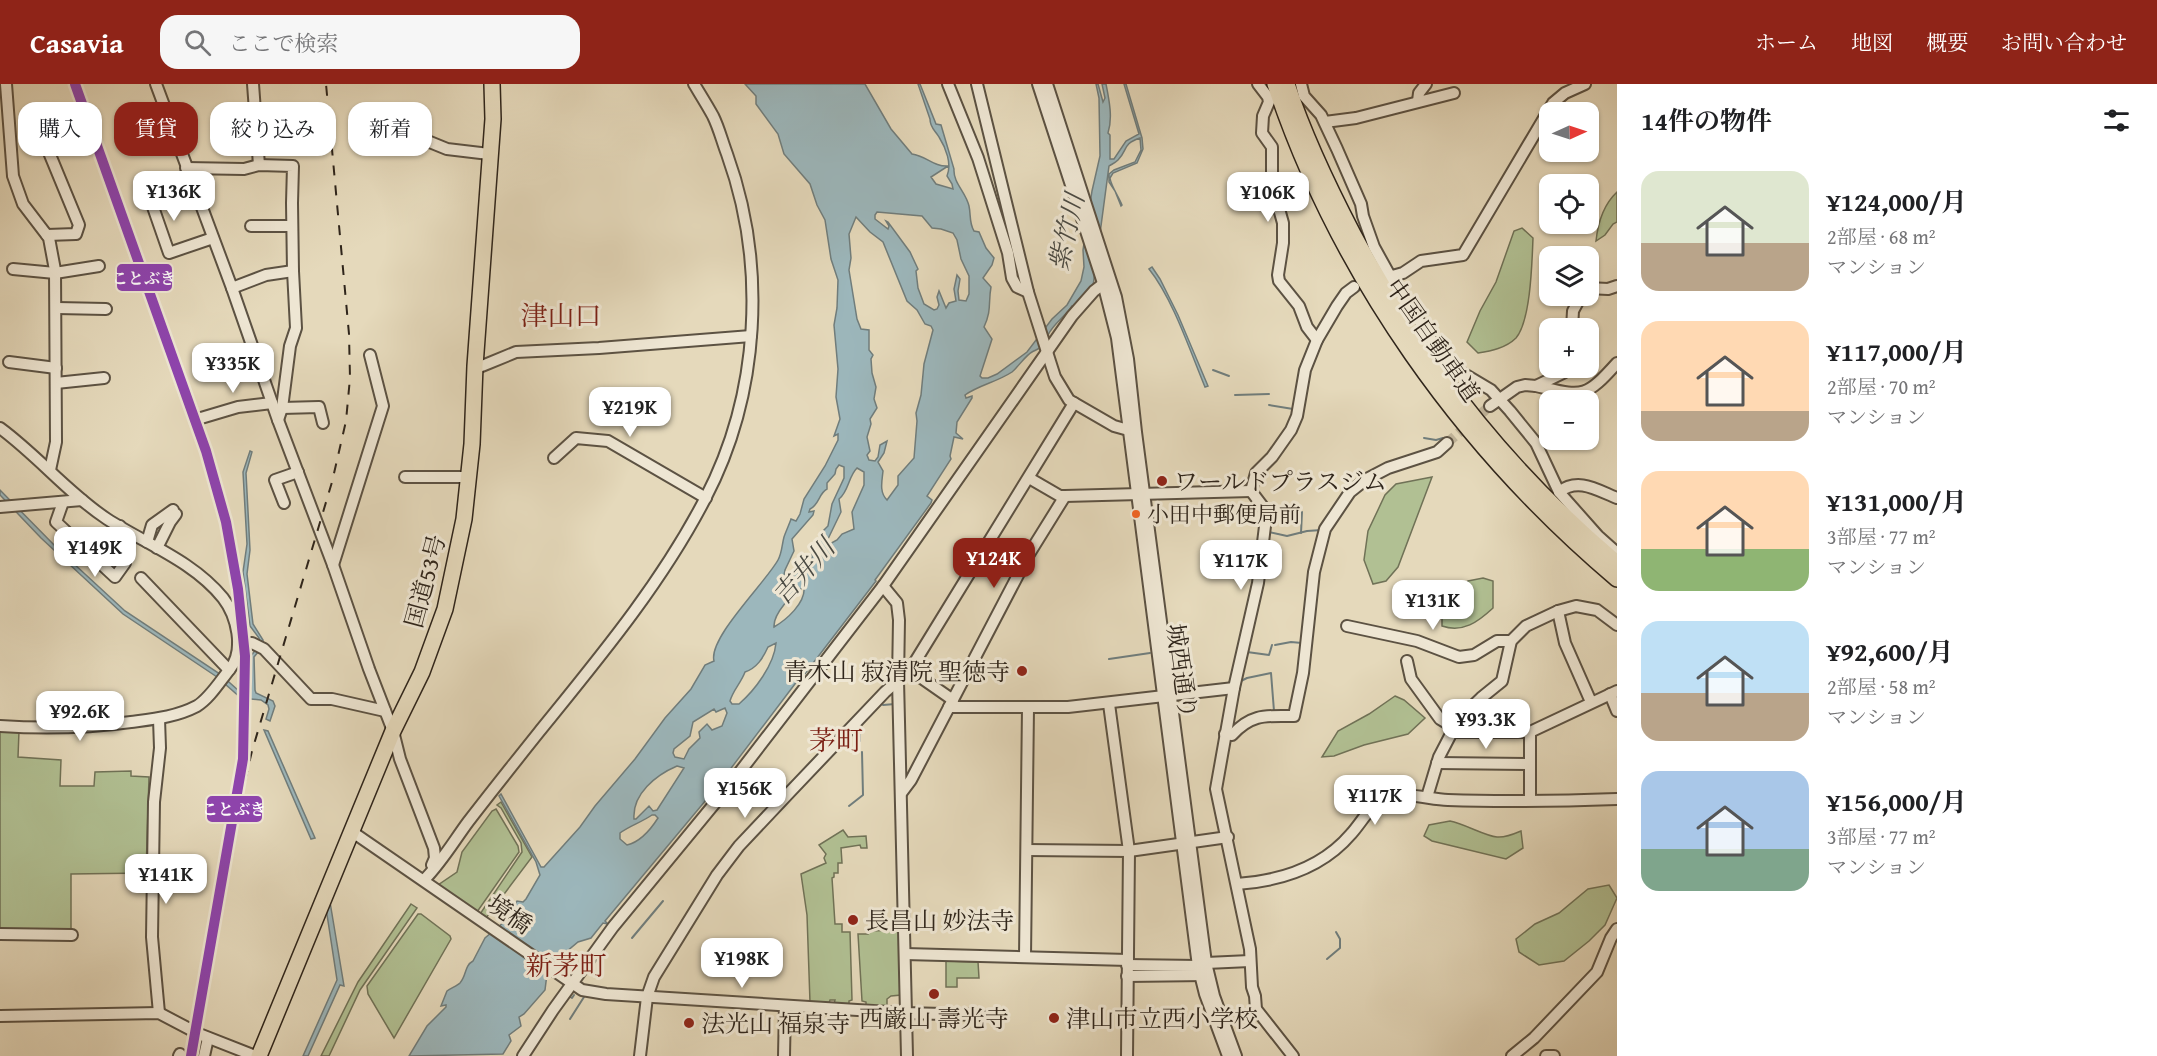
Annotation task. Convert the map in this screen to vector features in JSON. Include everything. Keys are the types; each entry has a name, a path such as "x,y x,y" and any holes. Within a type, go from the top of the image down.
{"highway":[{"name":"国道53号","path":"257,1056 393,731 422,672 445,609 464,519 472,444 475,366 493,119 492,84"},
{"name":"中国自動車道","path":"1275,84 1312,178 1344,243 1371,291 1412,353 1446,401 1504,470 1566,533 1617,579"},
{"name":"中国自動車道","path":"1287,84 1306,134 1341,212 1382,287 1429,359 1512,462 1567,518 1617,563"}],"street":[{"path":"6,84 13,176 23,204 47,235 55,273 56,442 50,470"},
{"path":"156,84 163,102"},
{"path":"253,84 259,165"},
{"path":"427,877 489,794 645,599 706,498 730,442 749,359 753,318 752,264 740,193 713,117 694,84"},
{"path":"948,84 978,158 1008,253 1012,278 1017,287 1028,292"},
{"path":"977,84 1028,292 1059,385 1069,400 1106,422 1132,431"},
{"name":"城西通り","path":"1038,84 1098,269 1107,281"},
{"name":"城西通り","path":"1047,84 1101,252 1128,359 1132,431 1203,970 1228,1056"},
{"path":"1258,84 1269,102 1263,116 1262,133 1272,147 1272,184 1283,223 1283,243 1278,275 1282,286 1299,306 1307,327 1317,340"},
{"path":"1301,84 1304,96 1324,122 1361,204 1374,247 1388,277 1405,303 1441,355 1454,368 1491,390 1495,402 1536,443 1559,492 1598,536 1617,553"},
{"path":"1418,101 1419,93 1426,84"},
{"path":"1388,277 1403,273 1421,261 1463,255 1554,103 1565,93 1585,84"},
{"path":"1324,122 1356,118 1454,93"},
{"path":"432,143 447,149 489,154"},
{"path":"47,235 76,234 79,225 50,156"},
{"path":"182,156 277,405"},
{"path":"186,168 244,169 259,165 293,165 292,226 296,328 277,405 278,420 333,565 393,731 400,759 436,854 427,877"},
{"path":"145,184 170,253 213,238"},
{"path":"252,226 292,226"},
{"path":"13,269 55,273 99,266"},
{"path":"232,288 266,275 293,271"},
{"path":"523,1056 613,927 735,778 883,586 1046,350 1094,291 1107,281"},
{"path":"1599,289 1617,286"},
{"path":"1251,491 1256,473 1272,457 1291,430 1297,416 1305,370 1317,340 1341,299 1354,287"},
{"path":"57,308 106,309"},
{"path":"475,366 482,366 516,352 751,336"},
{"path":"333,565 383,406 369,355"},
{"path":"9,362 56,368"},
{"path":"1495,402 1517,387 1526,385 1573,394 1581,393 1600,382 1617,363"},
{"path":"56,383 104,378"},
{"path":"1536,386 1553,378"},
{"path":"640,1056 647,997 654,977 717,875 739,846 910,670 1074,403"},
{"path":"201,418 238,407 277,405 319,407 323,423"},
{"path":"0,428 22,444 82,500 190,568 211,585 231,609 238,644 237,660 206,699 175,715 84,728 0,726"},
{"path":"554,458 576,438 608,441 706,498"},
{"path":"1226,734 1232,735 1240,726 1257,716 1294,716 1303,673 1316,562 1325,529 1350,492 1365,480 1388,468 1437,452 1447,443"},
{"path":"284,503 275,480 298,472"},
{"path":"405,477 468,477"},
{"path":"1029,478 1060,496 1251,491"},
{"path":"1559,492 1568,485 1579,484 1617,498"},
{"path":"1251,491 1267,512 1258,583 1234,688 1216,789 1250,949 1256,1009 1293,1056"},
{"path":"902,792 911,780 1029,554 1065,496"},
{"path":"0,507 82,500"},
{"path":"63,501 56,522 115,577 125,563 104,542"},
{"path":"152,545 175,512"},
{"path":"92,555 120,526"},
{"path":"141,578 229,670"},
{"path":"883,586 897,603 899,620 898,680 907,1056"},
{"path":"1427,797 1437,763 1451,730 1481,698 1502,681 1511,641 1526,626 1566,608 1586,607 1597,610 1617,625"},
{"path":"1558,611 1565,643 1591,702"},
{"path":"1347,626 1410,639 1460,657 1474,656 1497,641 1511,641"},
{"path":"238,644 252,644 264,649 311,699 332,699 385,711"},
{"path":"1407,661 1411,679 1440,719 1451,730 1530,732 1613,693 1617,711"},
{"path":"910,670 951,703 1028,708 1109,704 1234,688"},
{"path":"1109,704 1129,851 1127,1056"},
{"path":"1025,957 1028,708"},
{"path":"159,719 160,748 154,798 152,937 159,1013"},
{"path":"1530,732 1530,800"},
{"path":"1437,763 1530,764"},
{"path":"1237,884 1273,880 1318,862 1341,846 1377,803 1399,795 1448,800 1617,799"},
{"name":"境橋","path":"351,831 427,877 582,990 604,994 785,1006 981,1015"},
{"path":"1026,850 1129,851 1228,837"},
{"path":"1512,1056 1547,1024 1597,972 1617,929"},
{"path":"0,934 72,935"},
{"path":"905,954 1025,957 1128,967 1203,970 1250,961"},
{"name":"城西通り","path":"1203,970 1236,1056"},
{"path":"784,1056 785,1006"},
{"path":"0,1016 159,1013 208,1038 257,1056"},
{"path":"204,1056 208,1038"},
{"path":"1546,1056 1554,1056"}],"green space":[{"path":"1617,192 1617,222 1596,241 1602,214 1608,202"},
{"path":"1522,228 1533,238 1530,290 1525,318 1516,338 1508,344 1478,353 1467,342 1496,282 1514,231"},
{"path":"1432,477 1398,567 1386,581 1373,584 1364,560 1368,531 1385,495 1396,484"},
{"path":"1483,578 1493,581 1493,608 1470,625 1457,628 1442,626 1442,610 1452,596 1468,581"},
{"path":"1395,696 1404,700 1425,718 1408,734 1364,745 1334,756 1322,757 1338,731"},
{"path":"0,730 19,731 18,757 61,760 60,786 94,786 95,772 131,771 131,776 149,777 146,873 71,874 71,931 0,931"},
{"path":"501,802 532,857 486,918 480,914 522,852 521,843 497,805"},
{"path":"496,809 518,846 519,852 477,912 438,885 457,872 462,852 492,811"},
{"path":"1450,821 1497,837 1521,831 1523,848 1506,859 1432,841 1424,836 1429,825"},
{"path":"843,830 848,837 866,836 867,848 861,848 860,845 841,848 842,863 838,863 838,873 834,873 832,878 835,924 842,924 842,932 850,932 852,1000 849,1004 834,1004 835,1000 830,1000 829,1003 810,1002 807,915 801,874 826,863 824,858 826,854 819,845"},
{"path":"1609,885 1617,898 1605,925 1564,961 1539,965 1519,952 1516,939 1535,924 1559,913 1588,889"},
{"path":"411,904 417,908 360,990 329,1056 321,1056 358,982"},
{"path":"418,914 421,914 451,939 394,1038 368,994 367,986"},
{"path":"899,930 901,995 887,999 887,1007 866,1006 866,1002 862,1001 858,934 868,934 868,931"},
{"path":"946,961 978,962 979,978 957,978 957,987 946,987"}],"water":[{"name":"吉井川","path":"745,84 865,84 891,129 912,154 938,165 948,166 931,177 936,184 953,189 947,176 949,161 946,151 931,125 918,84 920,84 936,124 941,125 954,174 969,206 972,228 979,232 986,248 994,258 983,278 991,287 989,311 984,327 992,339 980,376 982,378 997,374 1027,352 1052,319 1067,305 1081,281 1084,267 1083,250 1100,156 1099,98 1096,84 1098,84 1103,102 1105,98 1102,84 1106,84 1110,115 1108,133 1110,135 1110,159 1114,159 1126,141 1139,134 1124,84 1126,84 1142,138 1143,149 1137,163 1113,173 1110,178 1115,191 1109,182 1109,174 1135,162 1141,150 1140,138 1130,143 1118,160 1109,166 1093,286 1076,309 1072,306 1053,327 1045,345 1030,354 1012,372 965,395 966,398 972,396 972,398 957,422 956,433 963,439 954,437 951,459 927,496 932,500 931,503 876,581 716,788 605,921 608,924 603,923 591,938 578,942 553,963 547,974 545,990 519,1017 521,1026 509,1035 511,1041 503,1054 409,1056 427,1026 446,1007 446,1005 441,1006 447,991 462,980 468,965 473,961 485,938 504,922 517,901 523,902 526,899 540,875 536,862 499,796 501,794 541,867 544,867 580,827 665,718 691,689 705,665 714,661 715,651 728,625 778,560 791,519 796,521 804,499 838,440 838,434 834,436 840,419 836,397 838,369 834,325 838,280 831,259 825,220 810,184 784,154 778,134 756,104 756,96","holes":["877,212 922,216 932,228 953,233 969,276 969,294 966,301 959,300 960,279 957,275 954,289 956,301 949,303 946,308 939,291 937,309 934,310 924,304 918,288 916,271 918,269 910,252 888,222 886,221 888,229 875,219","856,217 883,242 907,301 917,310 925,324 931,326 933,330 924,364 921,395 916,413 914,458 898,476 898,485 887,500 882,490 883,471 878,462 884,453 887,441 880,445 875,461 869,460 867,455 870,451 867,437 871,424 870,419 877,408 874,399 876,387 872,373 873,355 869,350 869,330 861,329 857,319 849,270 851,258 849,234","839,465 844,467 844,478 832,504 828,526 812,553 812,559 789,580 783,580 794,551 792,539 813,515 814,511 809,512 810,509 827,489 827,483","857,468 864,472 864,485 852,512 854,529 842,534 828,545 827,541 841,512 839,499","804,587 799,605 774,627 780,610","776,643 772,660 757,684 739,704 732,704 731,697 745,672 762,659 768,647","725,708 727,713 722,726 712,730 707,724 699,732 700,738 689,749 684,759 675,757 674,749 690,736 693,722 714,709 716,712","677,766 684,768 657,810 653,811 649,806 634,819 637,801 654,780","652,815 658,818 645,834 627,845 620,839 620,833"]},
{"path":"1152,267 1178,315 1208,386 1205,387 1166,295 1149,269"},
{"path":"250,451 252,452 246,473 250,550 247,574 253,624 263,640 263,646 254,657 255,690 256,693 273,701 275,706 270,721 266,719 268,705 261,700 241,698 217,677 123,614 41,538 0,495 0,490 59,550 125,611 220,674 239,691 249,692 251,689 250,657 260,644 259,638 250,626 243,572 247,544 243,472"},
{"path":"264,730 268,731 315,838 311,839"},
{"path":"330,902 344,986 340,985 308,1056 303,1056 337,980 326,908"}],"waterway":[{"path":"1213,370 1229,376"},
{"path":"1235,395 1269,394"},
{"path":"1269,405 1293,409"},
{"path":"1424,438 1436,440 1443,438"},
{"path":"1301,533 1302,512"},
{"path":"1269,532 1287,536 1322,530"},
{"path":"1275,645 1291,642 1302,643"},
{"path":"1247,652 1269,655 1272,645"},
{"path":"1109,659 1150,653"},
{"path":"1238,696 1241,681 1271,673 1274,711"},
{"path":"883,705 895,704"},
{"path":"860,730 860,741"},
{"path":"849,806 863,795 862,752"},
{"path":"632,938 663,901"},
{"path":"1327,959 1340,948 1340,939 1336,932"},
{"path":"567,995 572,998 574,995"},
{"path":"570,1019 584,997"}],"tunnel":[{"path":"1447,443 1490,406"}],"railway":[{"path":"195,1056 241,798 252,751 332,482 346,421 350,378 349,334 326,84"}],"transit line":[{"name":"ことぶき","path":"75,84 206,451 226,522 238,589 245,656 243,759 191,1056"}],"place":[{"name":"ワールドプラスジム","path":"1162,481"},
{"name":"小田中郵便局前","path":"1136,514"},
{"name":"青木山 寂清院 聖徳寺","path":"1022,671"},
{"name":"長昌山 妙法寺","path":"853,920"},
{"name":"西巌山 壽光寺","path":"934,994"},
{"name":"津山市立西小学校","path":"1054,1018"},
{"name":"法光山 福泉寺","path":"689,1023"}],"district":[{"name":"津山口","path":"561,315"},
{"name":"茅町","path":"836,740"},
{"name":"新茅町","path":"566,965"}],"water label":[{"name":"紫竹川","path":"1066,232"}]}
